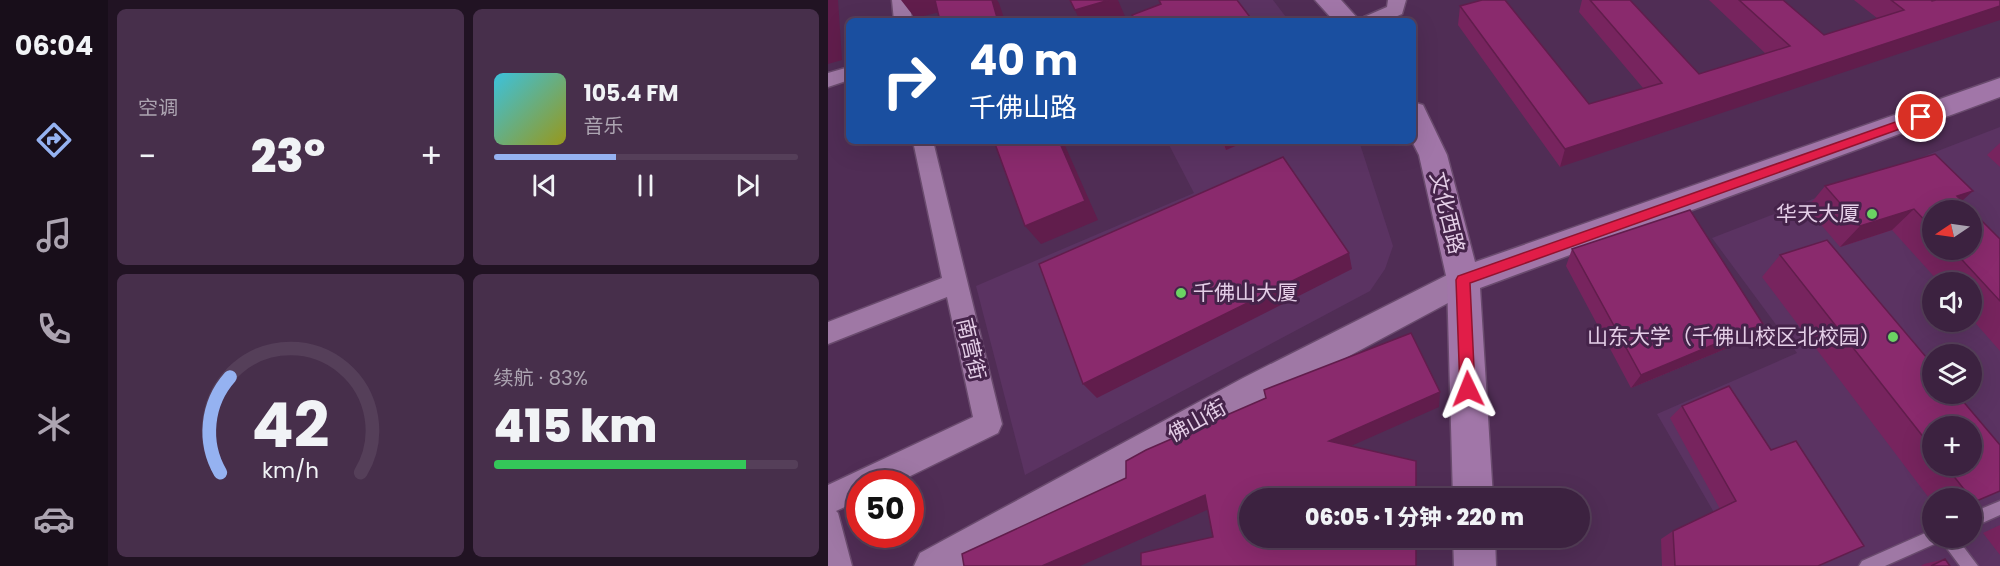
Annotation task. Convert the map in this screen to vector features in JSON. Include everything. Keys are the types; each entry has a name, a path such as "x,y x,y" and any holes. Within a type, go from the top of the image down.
{"main road":[{"path":"1327,0 1345,18"},
{"path":"1463,280 2000,87"},
{"name":"文化西路","path":"1416,118 1433,155 1463,280 1473,488"},
{"path":"1474,548 1475,566"}],"street":[{"path":"901,0 903,18"},
{"path":"1377,18 1396,10 1397,0"},
{"path":"828,80 846,74"},
{"name":"南营街","path":"891,470 988,424 924,144"},
{"name":"佛山街","path":"933,566 1255,388 1463,280"},
{"path":"828,333 956,283"},
{"path":"828,500 846,492"},
{"path":"828,523 837,566"}],"lane":[{"path":"1982,516 2000,508"},
{"path":"1867,566 1922,542"},
{"path":"1956,548 1970,566"}],"shaded area":[{"path":"1207,0 1273,0 1287,18 1154,18"},
{"name":"山东大学（千佛山校区北校园）","path":"2000,127 2000,566 1745,566 1657,414 1797,353 1712,238"},
{"path":"1169,144 1360,144 1393,246 1385,269 1370,291 1025,475 976,286 1194,193"}],"building":[{"path":"935,0 992,0 997,18 939,18"},
{"path":"1070,0 1109,0 1075,10"},
{"path":"1159,0 1237,0 1251,18 1134,18 1132,15 1161,4"},
{"path":"1482,0 1505,0 1589,104 1662,83 1590,0 1630,0 1699,74 1790,46 1739,0 1783,0 1824,35 1904,10 1891,0 2000,0 2000,6 1565,149 1460,6"},
{"path":"995,144 1060,144 1085,201 1025,226"},
{"path":"1935,154 1973,191 1957,196 1961,200 1922,200 1922,217 1914,209 1860,226 1825,186"},
{"name":"千佛山大厦","path":"1283,157 1349,253 1083,384 1039,264"},
{"path":"1690,210 1763,324 1641,375 1572,249"},
{"path":"1982,221 2000,239 2000,301 1982,282 1982,272 1973,272 1962,260 1982,260"},
{"path":"1827,240 1922,352 1922,404 1965,404 1975,416 1922,416 1922,435 1780,255"},
{"path":"1411,333 1440,392 1329,441 1416,461 1416,488 1239,488 1239,548 1416,548 1416,566 1141,566 1141,553 1213,537 1205,495 1042,566 964,566 962,554 1126,478 1126,461 1146,450 1266,398 1264,390"},
{"path":"1729,386 1771,450 1796,441 1864,546 1818,566 1675,566 1673,531 1736,501 1682,406"},
{"path":"1982,424 2000,445 2000,491 1982,499 1982,488 1963,488 1954,476 1982,476"},
{"path":"1945,559 1950,566 1931,566"}],"place":[{"name":"华天大厦","path":"1872,214"},
{"name":"千佛山大厦","path":"1181,293"},
{"name":"山东大学（千佛山校区北校园）","path":"1893,337"}],"route":[{"path":"1468,389 1463,280 1921,117"}]}
